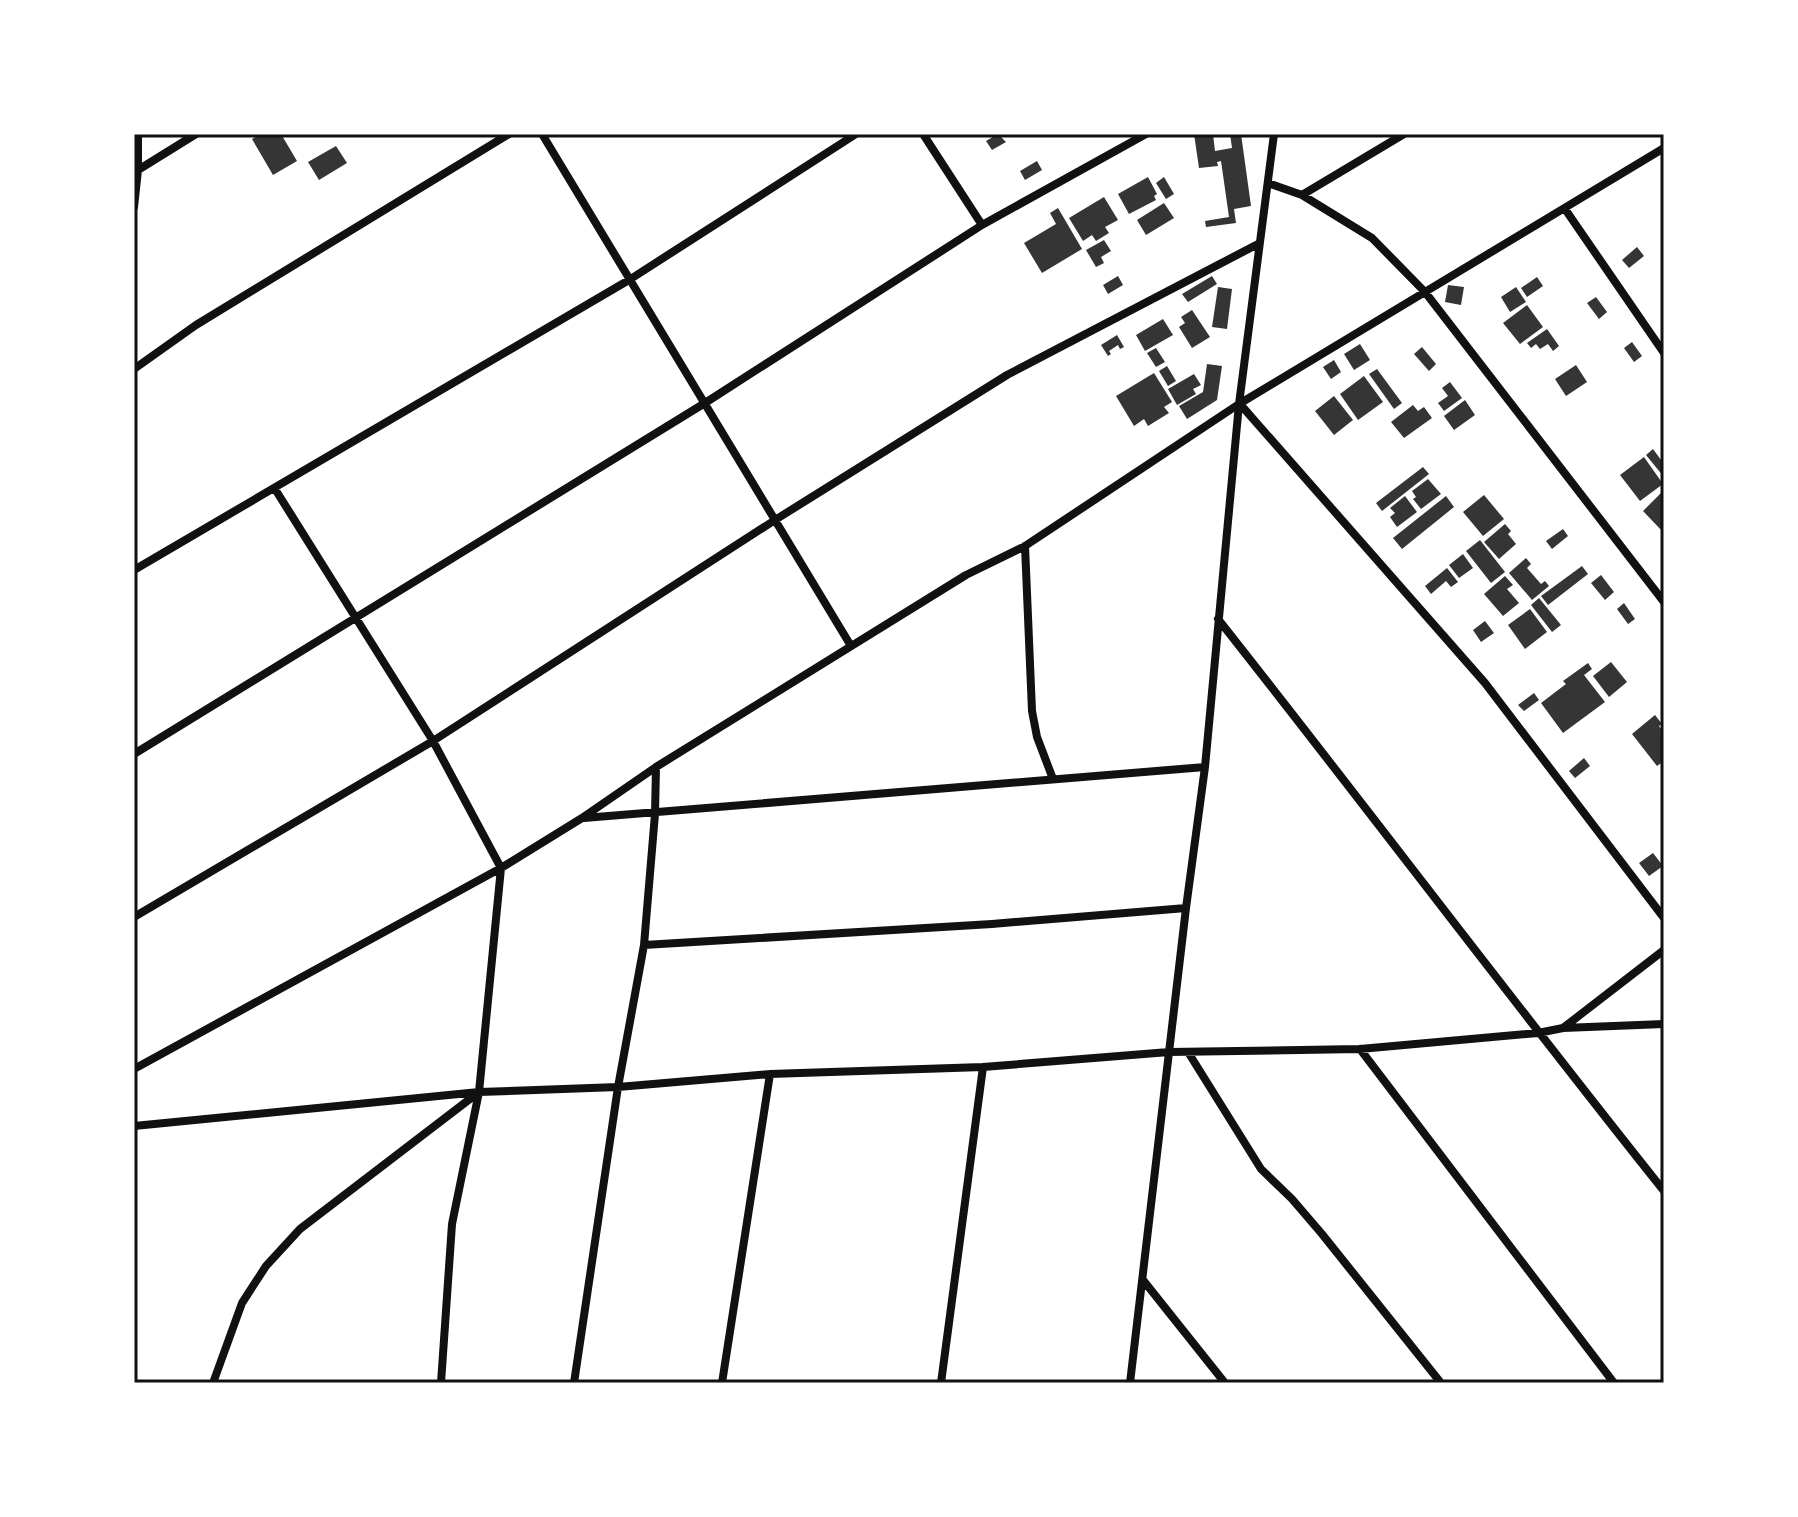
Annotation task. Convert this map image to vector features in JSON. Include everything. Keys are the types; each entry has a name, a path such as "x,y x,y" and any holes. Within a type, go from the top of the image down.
{"street":[{"path":"134,207 138,134"},
{"path":"138,170 196,134"},
{"path":"134,369 196,325 509,134"},
{"path":"542,134 851,646"},
{"path":"134,570 629,280 856,134"},
{"path":"923,134 982,225"},
{"path":"134,754 705,403 982,225 1146,134"},
{"path":"1130,1383 1205,767 1239,404 1274,134"},
{"path":"1302,195 1404,134"},
{"path":"134,1069 501,868 656,767 966,575 1025,546 1239,404 1664,148"},
{"path":"1268,183 1302,195 1372,238 1425,292 1664,602"},
{"path":"1565,209 1664,353"},
{"path":"134,917 433,741 775,520 1007,375 1258,244"},
{"path":"1239,404 1485,683 1664,918"},
{"path":"275,489 433,741 501,868 479,1092 452,1224 441,1383"},
{"path":"1025,546 1032,711 1037,737 1053,779"},
{"path":"1218,618 1664,1191"},
{"path":"574,1383 618,1087 644,945 656,767"},
{"path":"582,818 1205,767"},
{"path":"644,945 992,924 1186,908"},
{"path":"1563,1028 1664,950"},
{"path":"134,1126 479,1092 618,1087 770,1074 983,1067 1169,1052 1360,1049 1538,1033 1563,1028 1664,1024"},
{"path":"1360,1049 1614,1383"},
{"path":"1188,1052 1261,1169 1322,1234 1441,1383"},
{"path":"941,1383 983,1067"},
{"path":"722,1383 770,1074"},
{"path":"213,1383 242,1303 266,1266 300,1229 479,1092"},
{"path":"1143,1280 1225,1383"}],"building":[{"path":"261,134 281,134 297,161 273,175 252,139"},
{"path":"998,134 1006,142 992,150 986,141"},
{"path":"1194,134 1213,134 1215,151 1232,148 1230,134 1241,134 1251,206 1234,209 1236,223 1206,227 1205,221 1229,217 1221,161 1217,162 1218,166 1199,168"},
{"path":"336,146 347,163 319,180 308,162"},
{"path":"1037,161 1042,170 1025,180 1020,171"},
{"path":"1148,177 1157,194 1154,196 1156,200 1129,214 1118,194"},
{"path":"1164,177 1174,194 1166,199 1156,183"},
{"path":"1104,197 1118,220 1105,227 1109,233 1096,241 1092,235 1083,241 1069,218"},
{"path":"1164,203 1174,218 1146,235 1137,220"},
{"path":"1058,208 1082,249 1042,273 1024,243 1056,224 1050,213"},
{"path":"1104,240 1111,251 1101,257 1104,263 1096,267 1086,250"},
{"path":"1637,247 1644,256 1629,268 1622,260"},
{"path":"1118,276 1123,285 1108,294 1103,285"},
{"path":"1212,276 1217,284 1188,302 1182,294"},
{"path":"1537,277 1543,286 1527,297 1521,288"},
{"path":"1448,285 1464,287 1461,305 1445,302"},
{"path":"1218,287 1232,289 1227,329 1212,327"},
{"path":"1516,287 1526,302 1510,312 1501,297"},
{"path":"1596,297 1607,312 1599,319 1587,303"},
{"path":"1527,305 1543,327 1520,344 1503,323"},
{"path":"1192,310 1210,337 1192,348 1179,327 1185,323 1181,317"},
{"path":"1163,319 1173,335 1145,351 1136,335"},
{"path":"1547,329 1559,346 1553,351 1548,344 1540,349 1536,344 1531,348 1527,343"},
{"path":"1117,335 1124,347 1120,349 1118,345 1109,351 1111,354 1108,356 1101,345"},
{"path":"1632,342 1642,356 1634,362 1624,348"},
{"path":"1360,344 1370,360 1354,370 1344,354"},
{"path":"1422,347 1436,364 1429,371 1414,354"},
{"path":"1156,348 1165,362 1156,367 1147,353"},
{"path":"1334,360 1341,372 1331,379 1323,367"},
{"path":"1207,364 1222,366 1217,400 1187,419 1179,406 1203,392"},
{"path":"1576,365 1587,382 1566,396 1555,379"},
{"path":"1167,366 1176,381 1168,386 1159,371"},
{"path":"1377,369 1402,403 1394,409 1369,374"},
{"path":"1154,373 1172,402 1164,407 1169,413 1148,426 1144,419 1134,426 1116,396"},
{"path":"1194,374 1201,385 1193,389 1196,394 1177,405 1168,389"},
{"path":"1364,376 1383,402 1358,420 1340,394"},
{"path":"1450,382 1462,398 1444,411 1438,403 1448,396 1442,388"},
{"path":"1334,396 1353,420 1334,435 1315,411"},
{"path":"1465,400 1475,415 1454,430 1444,416"},
{"path":"1413,405 1418,411 1424,407 1432,418 1404,438 1391,422"},
{"path":"1653,449 1664,464 1664,477 1646,455"},
{"path":"1644,457 1663,484 1640,501 1620,475"},
{"path":"1423,467 1429,474 1382,511 1376,503"},
{"path":"1428,479 1441,494 1421,509 1413,499 1416,497 1412,491"},
{"path":"1664,490 1664,533 1643,511"},
{"path":"1484,495 1504,519 1483,536 1463,512"},
{"path":"1405,496 1417,512 1397,527 1390,517 1395,513 1390,508"},
{"path":"1446,496 1454,507 1402,549 1393,538"},
{"path":"1505,524 1516,544 1499,559 1484,542"},
{"path":"1563,529 1568,536 1552,549 1546,541"},
{"path":"1480,540 1505,572 1491,583 1466,551"},
{"path":"1463,554 1473,568 1459,578 1449,565"},
{"path":"1526,558 1531,564 1527,568 1541,584 1545,581 1549,586 1532,600 1509,573"},
{"path":"1582,566 1588,574 1548,605 1541,596"},
{"path":"1447,568 1458,582 1451,587 1446,581 1431,594 1425,586"},
{"path":"1601,575 1614,592 1605,600 1591,583"},
{"path":"1505,576 1513,585 1507,589 1519,603 1503,616 1484,594"},
{"path":"1539,598 1561,625 1552,632 1531,605"},
{"path":"1624,603 1635,619 1628,624 1617,609"},
{"path":"1530,609 1547,632 1525,649 1508,625"},
{"path":"1485,621 1494,633 1481,642 1473,630"},
{"path":"1611,662 1627,682 1609,697 1593,676"},
{"path":"1588,663 1592,669 1584,675 1605,702 1563,733 1541,703 1566,684 1563,681"},
{"path":"1534,693 1539,700 1524,711 1518,705"},
{"path":"1655,715 1664,733 1664,761 1657,766 1632,734"},
{"path":"1584,758 1590,766 1575,778 1569,771"},
{"path":"1653,853 1663,866 1649,876 1639,863"}]}
